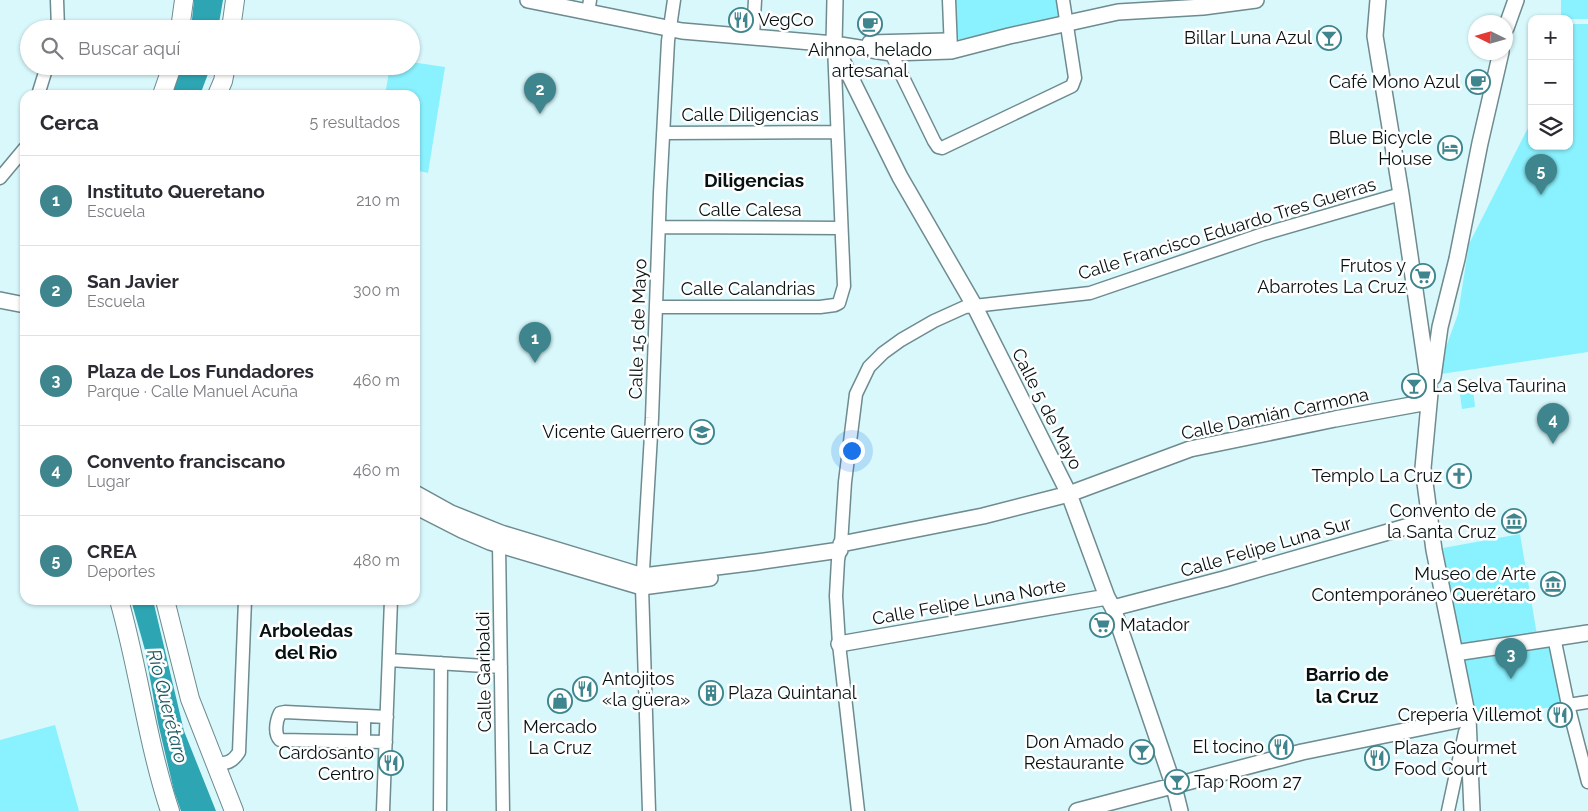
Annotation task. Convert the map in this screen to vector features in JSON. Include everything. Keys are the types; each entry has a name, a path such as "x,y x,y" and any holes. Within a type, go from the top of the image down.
{"main road":[{"path":"181,20 184,0"},
{"path":"233,20 235,0"},
{"path":"164,90 169,75"},
{"path":"219,90 224,75"},
{"path":"120,605 132,645 160,780 170,811"},
{"path":"166,605 190,700 234,811"}],"street":[{"path":"57,0 58,20"},
{"path":"528,0 589,7 669,29 834,44 891,53 951,46 1009,36 1066,19 1118,12 1256,0"},
{"name":"Calle 15 de Mayo","path":"649,811 643,581 669,29 674,0"},
{"path":"753,36 755,0"},
{"path":"835,0 836,132 841,228"},
{"path":"949,0 951,46"},
{"path":"891,53 934,141 938,147 942,148 1072,86 1075,78 1063,0"},
{"path":"1378,0 1375,36 1401,194 1429,397"},
{"path":"1511,15 1516,0"},
{"path":"834,44 951,46"},
{"name":"Calle 5 de Mayo","path":"834,44 900,178 974,305 1069,494 1110,602 1174,787 1180,811"},
{"path":"1472,811 1468,718 1434,550 1423,468 1429,397 1440,327 1457,259 1480,143 1499,60"},
{"path":"40,90 44,75"},
{"name":"Calle Diligencias","path":"664,133 836,132"},
{"path":"0,178 20,154"},
{"name":"Calle Francisco Eduardo Tres Guerras","path":"858,811 839,644 836,596 845,482 856,394 869,367 883,353 901,340 934,321 965,307 1090,293 1263,234 1401,194"},
{"name":"Calle Calesa","path":"659,227 841,228"},
{"name":"Calle Calandrias","path":"656,307 830,306 839,302 844,286 841,228"},
{"path":"0,300 20,304"},
{"name":"Calle Damián Carmona","path":"420,496 500,538 643,581 840,551 1069,494 1190,449 1335,419 1429,397"},
{"name":"Calle Damián Carmona","path":"420,509 490,542 500,538"},
{"name":"Calle Felipe Luna Sur","path":"1110,602 1224,579 1430,520"},
{"name":"Calle Garibaldi","path":"500,538 503,811"},
{"name":"Calle Felipe Luna Norte","path":"839,644 1110,602"},
{"path":"215,764 228,763 235,759 239,752 244,605"},
{"path":"383,811 387,717 394,660 391,605"},
{"path":"1455,653 1588,632"},
{"path":"1554,637 1568,705 1588,782"},
{"path":"394,660 501,666"},
{"path":"440,811 441,663"},
{"path":"1568,705 1588,702"},
{"path":"386,742 280,740 276,733 277,719 280,713 285,712 387,717"},
{"path":"364,716 364,741"},
{"path":"1077,811 1302,752 1468,718"},
{"path":"1448,811 1468,718"}],"shaded area":[{"path":"949,0 1063,0 1066,16 951,41"},
{"path":"1561,0 1588,0 1588,19 1573,19 1573,15 1561,15"},
{"path":"1573,24 1588,24 1588,352 1441,374 1446,347 1458,314 1469,244 1528,128 1528,150 1573,150"},
{"path":"420,63 445,67 428,173 420,171 420,90 386,90 388,75 420,75"},
{"path":"1472,379 1475,407 1462,409 1458,381"},
{"path":"1520,534 1537,635 1460,648 1443,548"},
{"path":"1554,637 1568,705 1468,718 1455,653"},
{"path":"55,725 79,811 0,811 0,740"}],"water":[{"path":"194,0 223,0 220,20 192,20"},
{"path":"178,75 208,75 202,90 174,90"},
{"name":"Río Querétaro","path":"132,605 154,605 184,731 216,811 181,811 174,791 158,723 145,650"}],"place":[{"name":"VegCo","path":"741,20"},
{"name":"Aihnoa, helado artesanal","path":"870,24"},
{"name":"Billar Luna Azul","path":"1329,38"},
{"name":"Café Mono Azul","path":"1478,82"},
{"name":"San Javier","path":"540,114"},
{"name":"Blue Bicycle House","path":"1450,148"},
{"name":"CREA","path":"1541,195"},
{"name":"Frutos y Abarrotes La Cruz","path":"1423,276"},
{"name":"Instituto Queretano","path":"535,363"},
{"name":"La Selva Taurina","path":"1414,386"},
{"name":"Vicente Guerrero","path":"702,432"},
{"name":"Convento franciscano","path":"1553,444"},
{"name":"Templo La Cruz","path":"1459,476"},
{"name":"Convento de la Santa Cruz","path":"1514,521"},
{"name":"Museo de Arte Contemporáneo Querétaro","path":"1553,584"},
{"name":"Matador","path":"1102,625"},
{"name":"Plaza de Los Fundadores","path":"1511,679"},
{"name":"Antojitos «la güera»","path":"585,689"},
{"name":"Plaza Quintanal","path":"711,693"},
{"name":"Mercado La Cruz","path":"560,701"},
{"name":"Crepería Villemot","path":"1560,715"},
{"name":"El tocino","path":"1281,747"},
{"name":"Don Amado Restaurante","path":"1142,752"},
{"name":"Plaza Gourmet Food Court","path":"1377,758"},
{"name":"Cardosanto Centro","path":"391,763"},
{"name":"Tap Room 27","path":"1177,782"}],"district":[{"name":"Diligencias","path":"754,180"},
{"name":"Arboledas del Rio","path":"306,641"},
{"name":"Barrio de la Cruz","path":"1347,685"}]}
